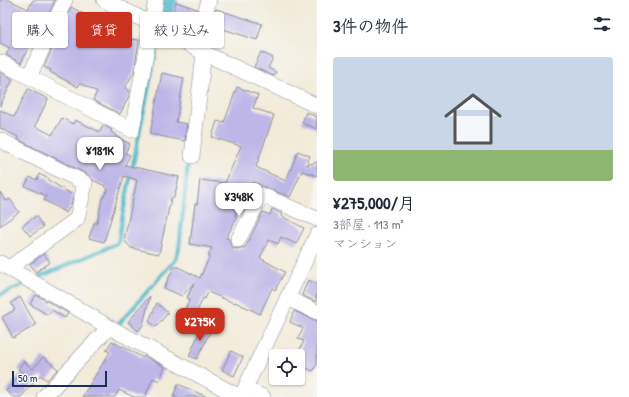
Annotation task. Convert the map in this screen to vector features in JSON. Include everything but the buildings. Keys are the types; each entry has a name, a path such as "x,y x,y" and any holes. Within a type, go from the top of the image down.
{"street":[{"path":"29,76 65,0"},
{"path":"104,0 140,18"},
{"path":"154,12 156,0"},
{"path":"192,156 199,50 209,0"},
{"path":"0,62 132,130 147,48"},
{"path":"195,48 317,106"},
{"path":"0,140 85,183 77,218 5,265 109,326 242,394 263,397"},
{"path":"238,240 262,195 317,219"},
{"path":"242,394 317,235"},
{"path":"287,298 317,312"},
{"path":"44,397 109,326"}],"waterway":[{"path":"163,12 166,0"},
{"path":"35,279 118,243 157,48"},
{"path":"116,327 175,260 179,249 188,164"},
{"path":"0,295 27,283"},
{"path":"55,397 75,375"}]}
